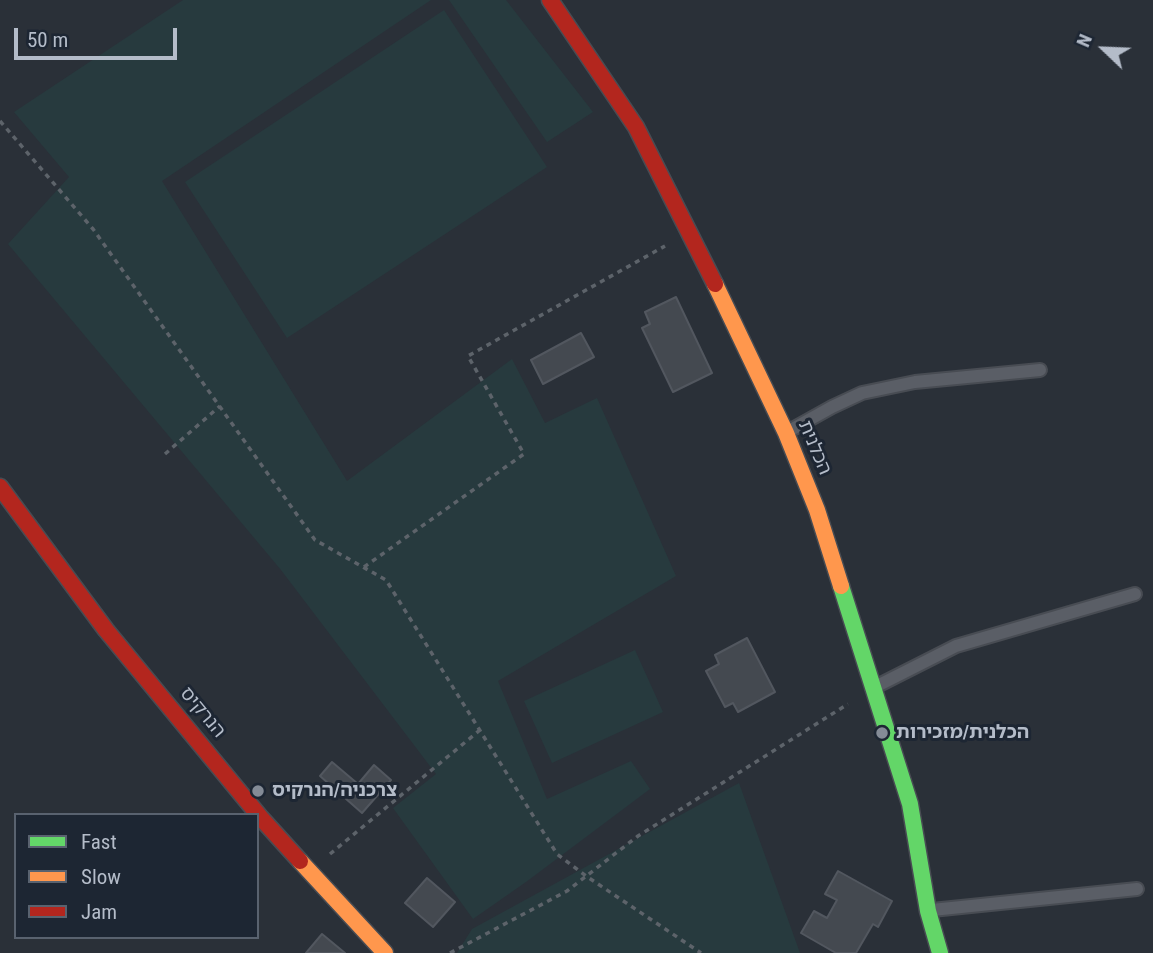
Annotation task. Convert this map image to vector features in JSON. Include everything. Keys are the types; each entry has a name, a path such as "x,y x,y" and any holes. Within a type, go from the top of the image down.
{"street":[{"name":"הכלנית","path":"550,0 636,127 786,433 817,510 910,804 928,911 940,953"},
{"name":"הנרקיס","path":"0,488 106,630 257,813"},
{"name":"הנרקיס","path":"259,816 385,953"}],"lane":[{"path":"786,433 862,393 915,382 1040,370"},
{"path":"874,687 956,646 1135,594"},
{"path":"928,911 1137,889"}],"path":[{"path":"0,121 93,229 315,540 386,580 557,854 701,953"},
{"path":"364,567 524,454 468,356 688,233"},
{"path":"165,454 220,406"},
{"path":"450,953 567,891 638,836 874,687"},
{"path":"309,871 480,730"}],"green space":[{"path":"183,0 431,0 162,181 347,481 512,359 545,423 597,398 676,576 498,681 547,799 631,761 650,789 473,919 393,808 436,774 281,570 8,244 69,177 14,112"},
{"path":"449,0 506,0 593,112 547,142"},
{"path":"444,10 547,167 287,338 185,182"},
{"path":"635,650 663,712 552,763 524,701"},
{"path":"739,783 800,953 457,953 472,929"}],"building":[{"path":"676,297 712,373 673,392 642,328 650,324 645,312"},
{"path":"581,333 594,357 543,384 531,360"},
{"path":"747,638 775,692 738,712 733,703 725,707 706,671 719,664 715,655"},
{"path":"332,762 358,784 374,765 391,780 362,813 320,776"},
{"path":"838,871 892,901 878,927 873,924 856,953 836,953 801,933 814,911 827,918 837,900 825,894"},
{"path":"427,878 455,902 433,927 405,903"},
{"path":"322,934 345,953 306,953"}],"traffic: fast":[{"path":"841,586 910,804 928,911 940,953"}],"traffic: slow":[{"path":"715,284 786,433 817,510 841,586"},
{"path":"300,861 385,953"}],"traffic: jam":[{"path":"550,0 636,127 715,284"},
{"path":"0,487 106,630 257,813"},
{"path":"259,816 300,861"}],"place":[{"name":"הכלנית/מזכירות","path":"882,733"},
{"name":"צרכניה/הנרקיס","path":"258,791"}]}
